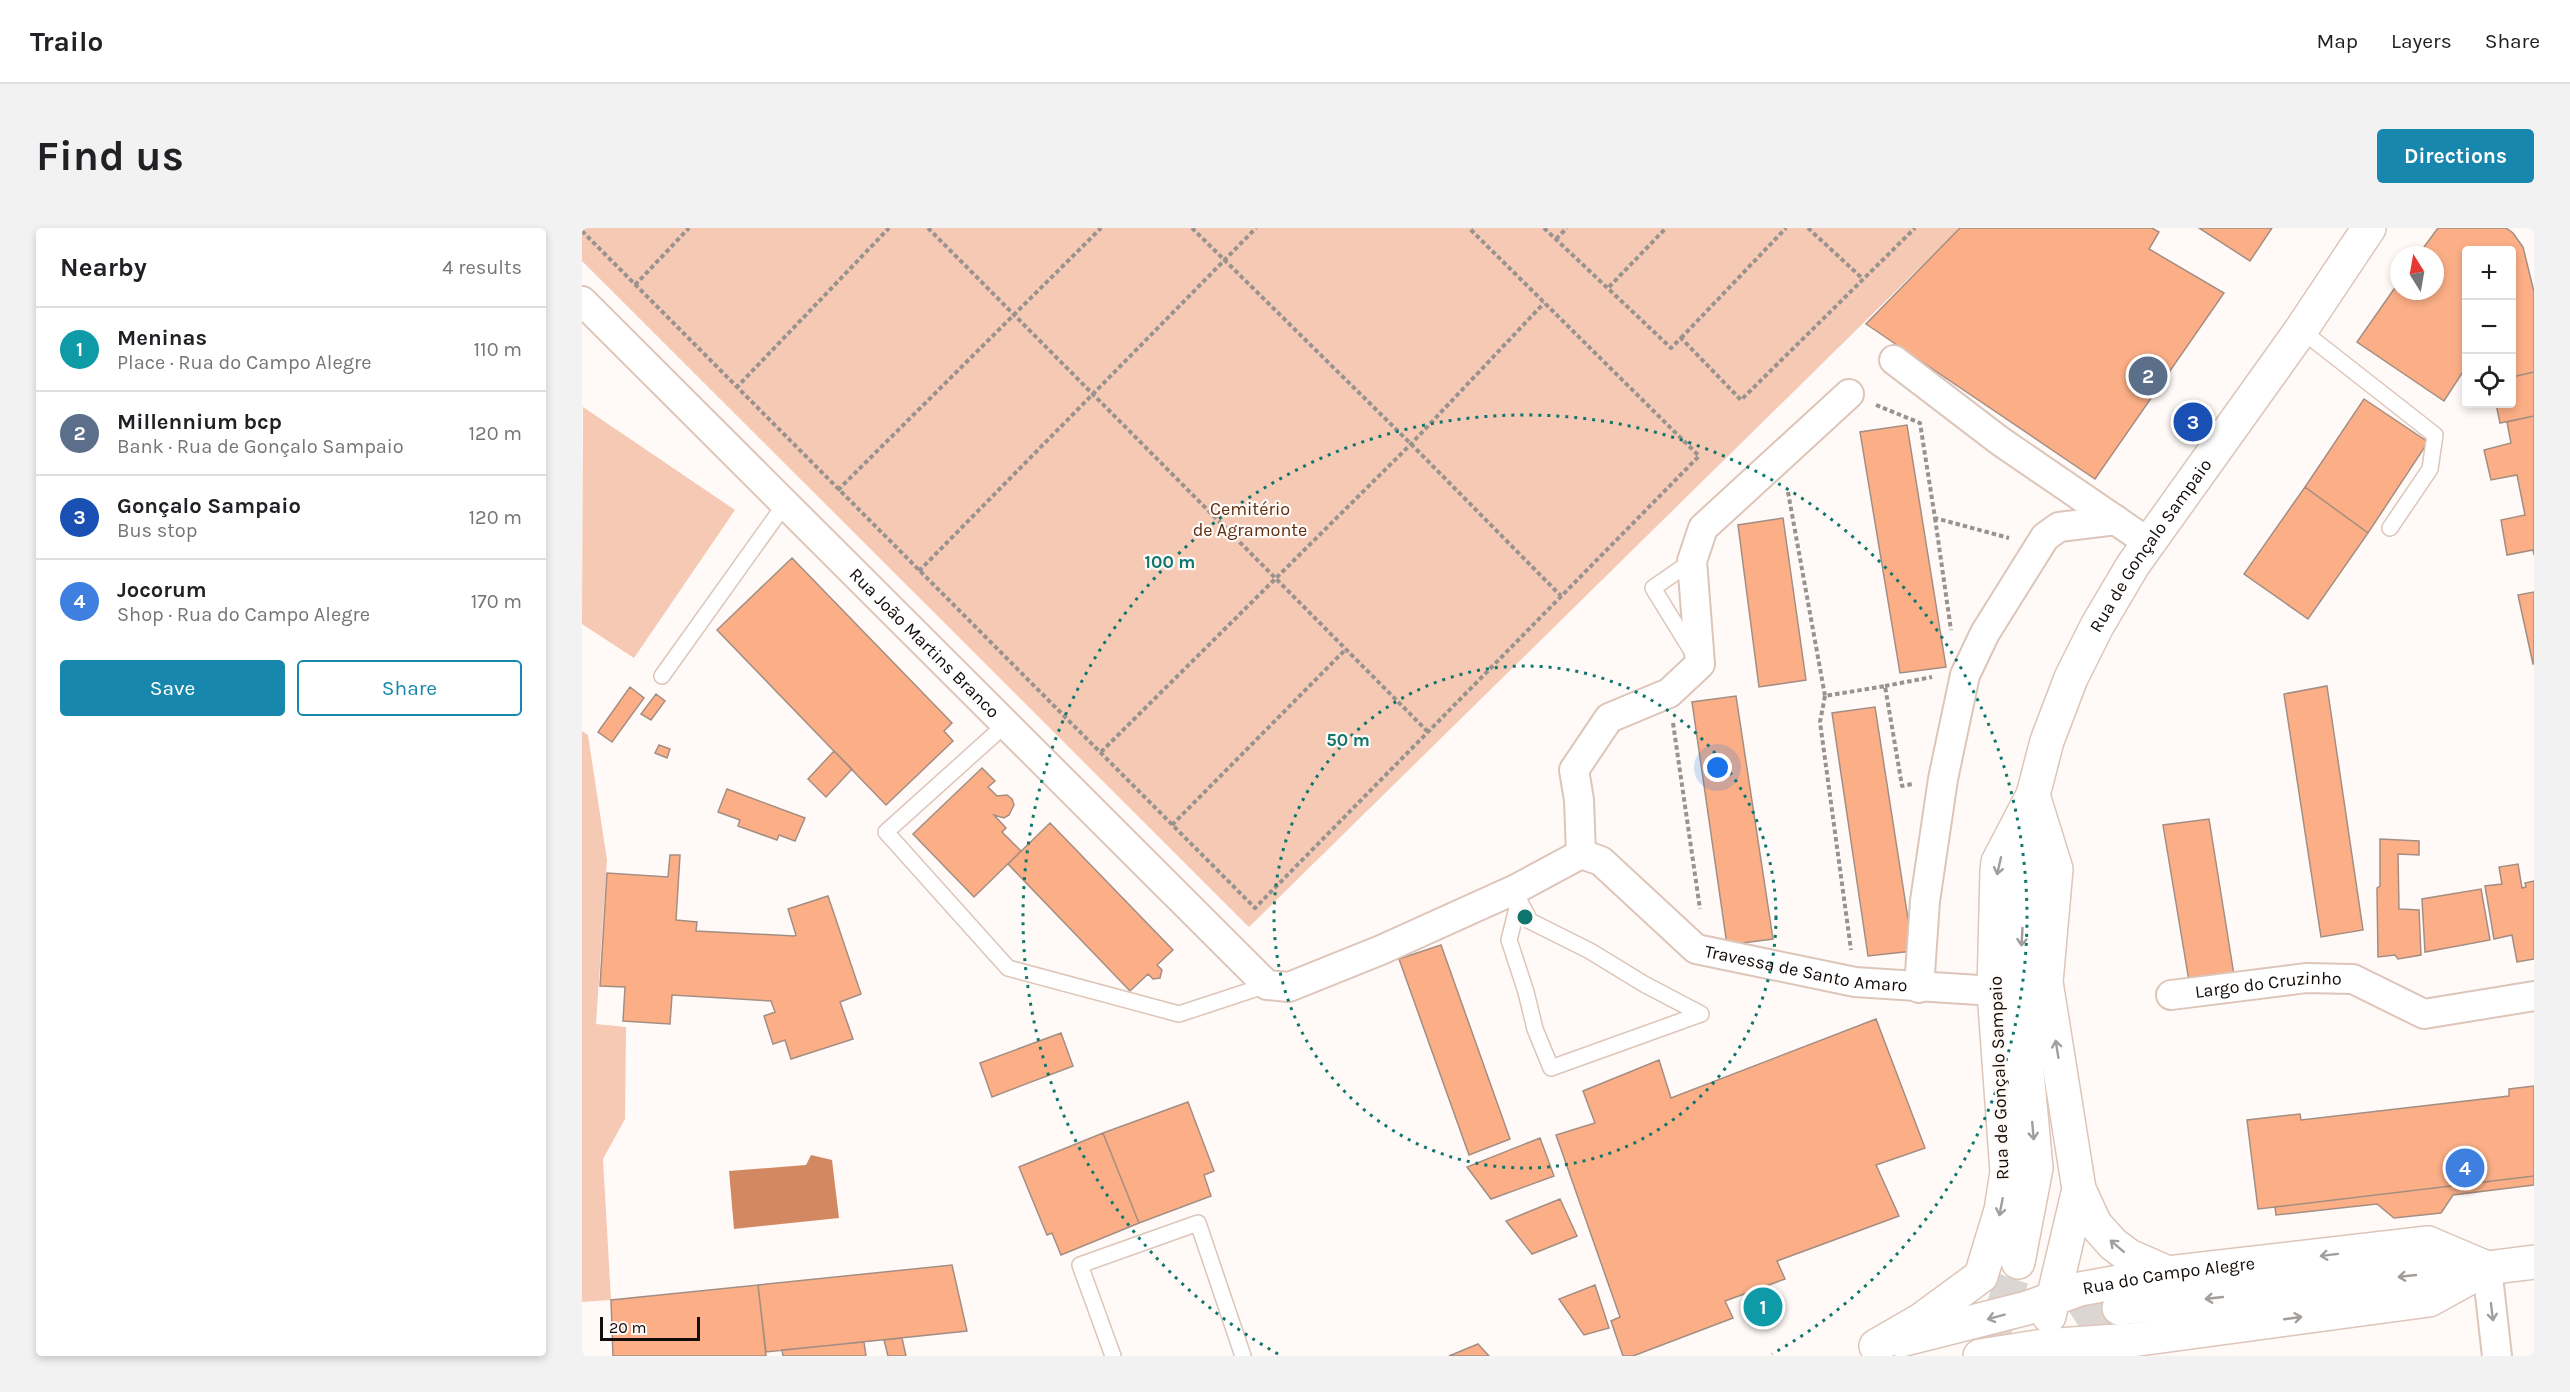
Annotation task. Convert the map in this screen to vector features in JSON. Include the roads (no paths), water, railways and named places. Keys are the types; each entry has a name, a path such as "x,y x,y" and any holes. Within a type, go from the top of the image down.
{"main road":[{"name":"Rua de Gonçalo Sampaio","path":"1866,1351 1921,1320 1981,1275 1988,1260 2001,1210 2007,1172 1994,991 1998,862 2033,795 2047,741 2071,678 2097,626 2149,543 2301,330 2369,228"},
{"path":"2033,795 2056,869 2046,982 2079,1189 2095,1224 2113,1244 2129,1256 2168,1273"},
{"path":"2018,1262 2036,1168 2019,985 2033,795"},
{"path":"2043,1351 2052,1301 2079,1189"},
{"name":"Rua do Campo Alegre","path":"1866,1351 2052,1301 2080,1289 2168,1273 2428,1243 2487,1268"},
{"path":"2119,1308 2534,1262"},
{"path":"1980,1356 2043,1351 2429,1300 2487,1268"},
{"path":"2095,1356 2131,1340"}],"street":[{"name":"Rua João Martins Branco","path":"582,301 1267,985"},
{"path":"1894,360 2000,441 2149,543"},
{"path":"1267,985 1289,987 1517,894 1581,854 1580,800 1574,770 1609,718 1670,693 1700,664 1692,561 1703,528 1781,459 1849,394"},
{"path":"1919,987 1925,901 1943,779 1965,675 1985,633 2045,537 2059,527 2116,520"},
{"name":"Travessa de Santo Amaro","path":"1581,854 1601,861 1696,949 1855,982 1994,991"},
{"name":"Largo do Cruzinho","path":"2171,995 2306,978 2353,979 2424,1014 2534,996"},
{"path":"2487,1268 2497,1356"}],"lane":[{"path":"2301,330 2435,435 2430,469 2390,528"},
{"path":"662,676 785,504"},
{"path":"1692,561 1653,588 1700,664"},
{"path":"1006,724 886,832 1008,968 1179,1014 1267,985"},
{"path":"1517,894 1530,921 1590,951 1644,984 1701,1014 1551,1068 1535,1029 1509,940 1517,894"},
{"path":"1113,1356 1080,1265 1198,1223 1243,1356"}],"tunnel":[{"path":"1986,1356 2018,1262"},
{"path":"2037,1352 2082,1322 2119,1308"}],"place":[{"name":"Millennium bcp","path":"2148,376"},
{"name":"Gonçalo Sampaio","path":"2193,422"},
{"name":"Jocorum","path":"2465,1168"},
{"name":"Meninas","path":"1763,1307"}],"park label":[{"name":"Cemitério de Agramonte","path":"1250,519"}]}
